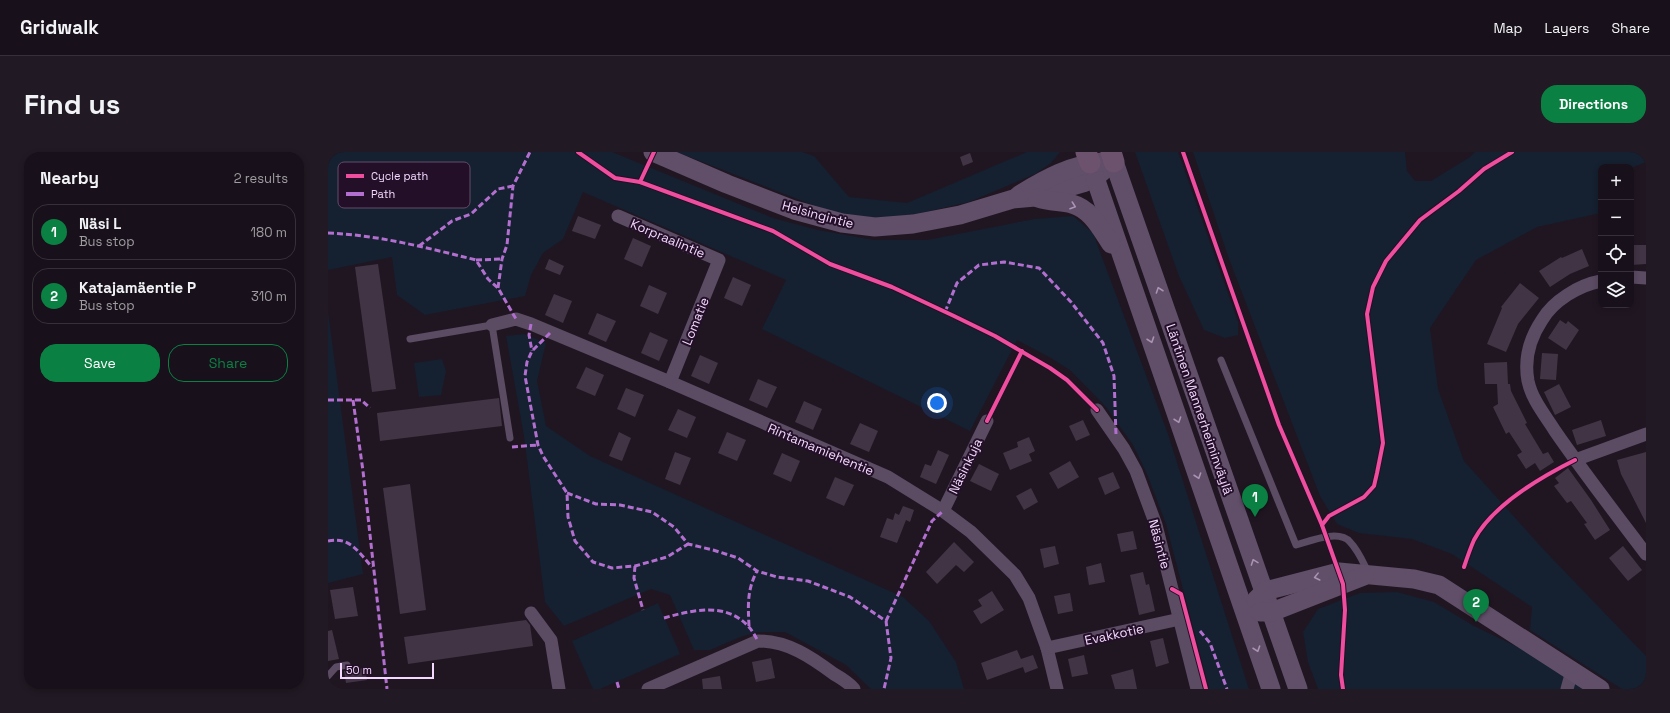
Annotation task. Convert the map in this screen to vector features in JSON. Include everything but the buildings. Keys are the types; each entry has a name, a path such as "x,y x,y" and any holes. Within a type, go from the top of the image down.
{"main road":[{"name":"Helsingintie","path":"654,152 727,184 794,210 842,223 875,227 913,224 960,215 1013,199 1035,197 1083,183 1091,164"},
{"name":"Helsingintie","path":"1013,199 1051,176 1113,157"},
{"name":"Läntinen Mannerheiminväylä","path":"1113,157 1298,689"},
{"name":"Läntinen Mannerheiminväylä","path":"1091,164 1271,689"},
{"name":"Helsingintie","path":"1035,197 1050,202 1073,204 1090,215 1124,263"},
{"path":"1244,612 1264,591 1339,572 1414,579 1439,585 1600,689"},
{"path":"1244,612 1272,612 1369,574"}],"street":[{"name":"Korpraalintie","path":"618,216 719,260"},
{"name":"Lomatie","path":"670,382 719,260"},
{"path":"1634,277 1646,278"},
{"path":"1598,281 1568,295 1547,312 1534,332 1526,357 1528,380 1533,398 1575,460 1646,554"},
{"name":"Rintamamiehentie","path":"492,325 516,319 670,382 888,478 943,511 971,532 1014,575 1029,598 1047,648 1057,689"},
{"name":"Näsintie","path":"1097,410 1120,442 1136,472 1156,525 1197,689"},
{"name":"Näsinkuja","path":"943,511 987,420"},
{"path":"1575,460 1646,434"},
{"path":"532,613 550,640 559,689"},
{"name":"Evakkotie","path":"1047,648 1180,619"},
{"path":"648,689 758,641 770,641 793,648 815,660 854,689"},
{"path":"1567,689 1572,671"}],"lane":[{"path":"410,339 492,325 510,438"},
{"path":"1221,360 1296,545 1325,537 1338,536 1350,541 1369,574"},
{"path":"328,676 336,667 348,665"}],"shaded area":[{"path":"328,152 612,152 773,218 818,230 874,240 927,240 1034,219 1073,216 1093,233 1168,434 1249,689 1209,689 1166,524 1147,474 1133,445 1106,407 1071,371 1051,358 1017,340 970,431 762,329 786,280 583,192 563,239 543,253 531,275 525,296 425,315 397,295 392,257 328,270"},
{"path":"677,152 802,152 814,156 849,197 907,203 1027,152 1060,152 1051,163 1035,174 969,202 912,215 858,217 833,212 810,204"},
{"path":"1135,152 1178,152 1238,322 1238,335 1225,338 1204,330 1179,276"},
{"path":"1193,152 1405,152 1407,171 1415,181 1431,181 1470,157 1475,152 1646,152 1646,162 1634,167 1634,164 1598,164 1598,214 1537,227 1476,260 1430,328 1438,389 1464,461 1544,550 1646,656 1646,689 1622,689 1530,630 1532,607 1452,554 1412,539 1359,533 1337,524 1320,496 1229,259"},
{"path":"328,312 363,574 328,583"},
{"path":"524,334 546,343 537,381 546,426 590,456 903,597 929,621 956,662 964,689 871,689 846,665 785,632 759,632 743,636 710,650 694,650 670,595 651,589 564,626 545,602 524,436 506,336"},
{"path":"442,359 446,371 441,395 419,397 414,363"},
{"path":"1397,592 1434,602 1474,626 1549,662 1589,689 1318,689 1308,662 1303,632 1318,609 1360,593"},
{"path":"658,603 680,654 600,689 593,689 572,641"}],"marked path":[{"path":"498,288 502,259 507,245 513,186 530,152"},
{"path":"419,246 452,221 471,214 498,189 513,186"},
{"path":"328,233 384,239 476,260 488,279 498,288 516,319"},
{"path":"476,260 502,259"},
{"path":"945,312 957,283 979,265 1004,262 1039,268 1071,302 1103,343 1114,376 1116,435"},
{"path":"531,324 529,335 532,351"},
{"path":"550,333 532,351 527,362 525,376 538,445 543,456 567,493 568,517 575,541 593,562 612,568 635,566 667,557 688,544"},
{"path":"328,400 361,400 370,408"},
{"path":"353,400 363,471 387,689"},
{"path":"512,447 538,445"},
{"path":"567,493 596,504 620,505 652,512 674,527 688,544 738,558 757,571 777,577 808,581 850,597 886,621 891,658 884,689"},
{"path":"886,621 932,521 943,511"},
{"path":"328,541 336,540 348,543 358,551 372,567"},
{"path":"635,566 634,578 643,610"},
{"path":"749,626 748,604 751,585 757,571"},
{"path":"664,618 686,612 708,610 719,611 739,618 749,628 758,641"},
{"path":"1200,631 1210,643 1227,689"},
{"path":"617,682 619,689"}],"cycle path":[{"path":"578,152 615,178 640,182"},
{"path":"654,152 640,182 773,231 830,264 892,287 995,336 1050,368 1067,380 1097,410"},
{"path":"1183,152 1279,425 1322,525 1343,584 1345,610 1341,675 1343,689"},
{"path":"1322,525 1329,516 1364,497 1374,486 1383,443 1367,314 1373,287 1386,261 1420,220 1459,191 1484,169 1512,152"},
{"path":"987,421 1022,351"},
{"path":"1464,567 1474,540 1482,527 1505,504 1547,475 1575,460"},
{"path":"1172,589 1181,594 1206,689"}],"place":[{"name":"Näsi L","path":"1255,517"},
{"name":"Katajamäentie P","path":"1476,622"}]}
